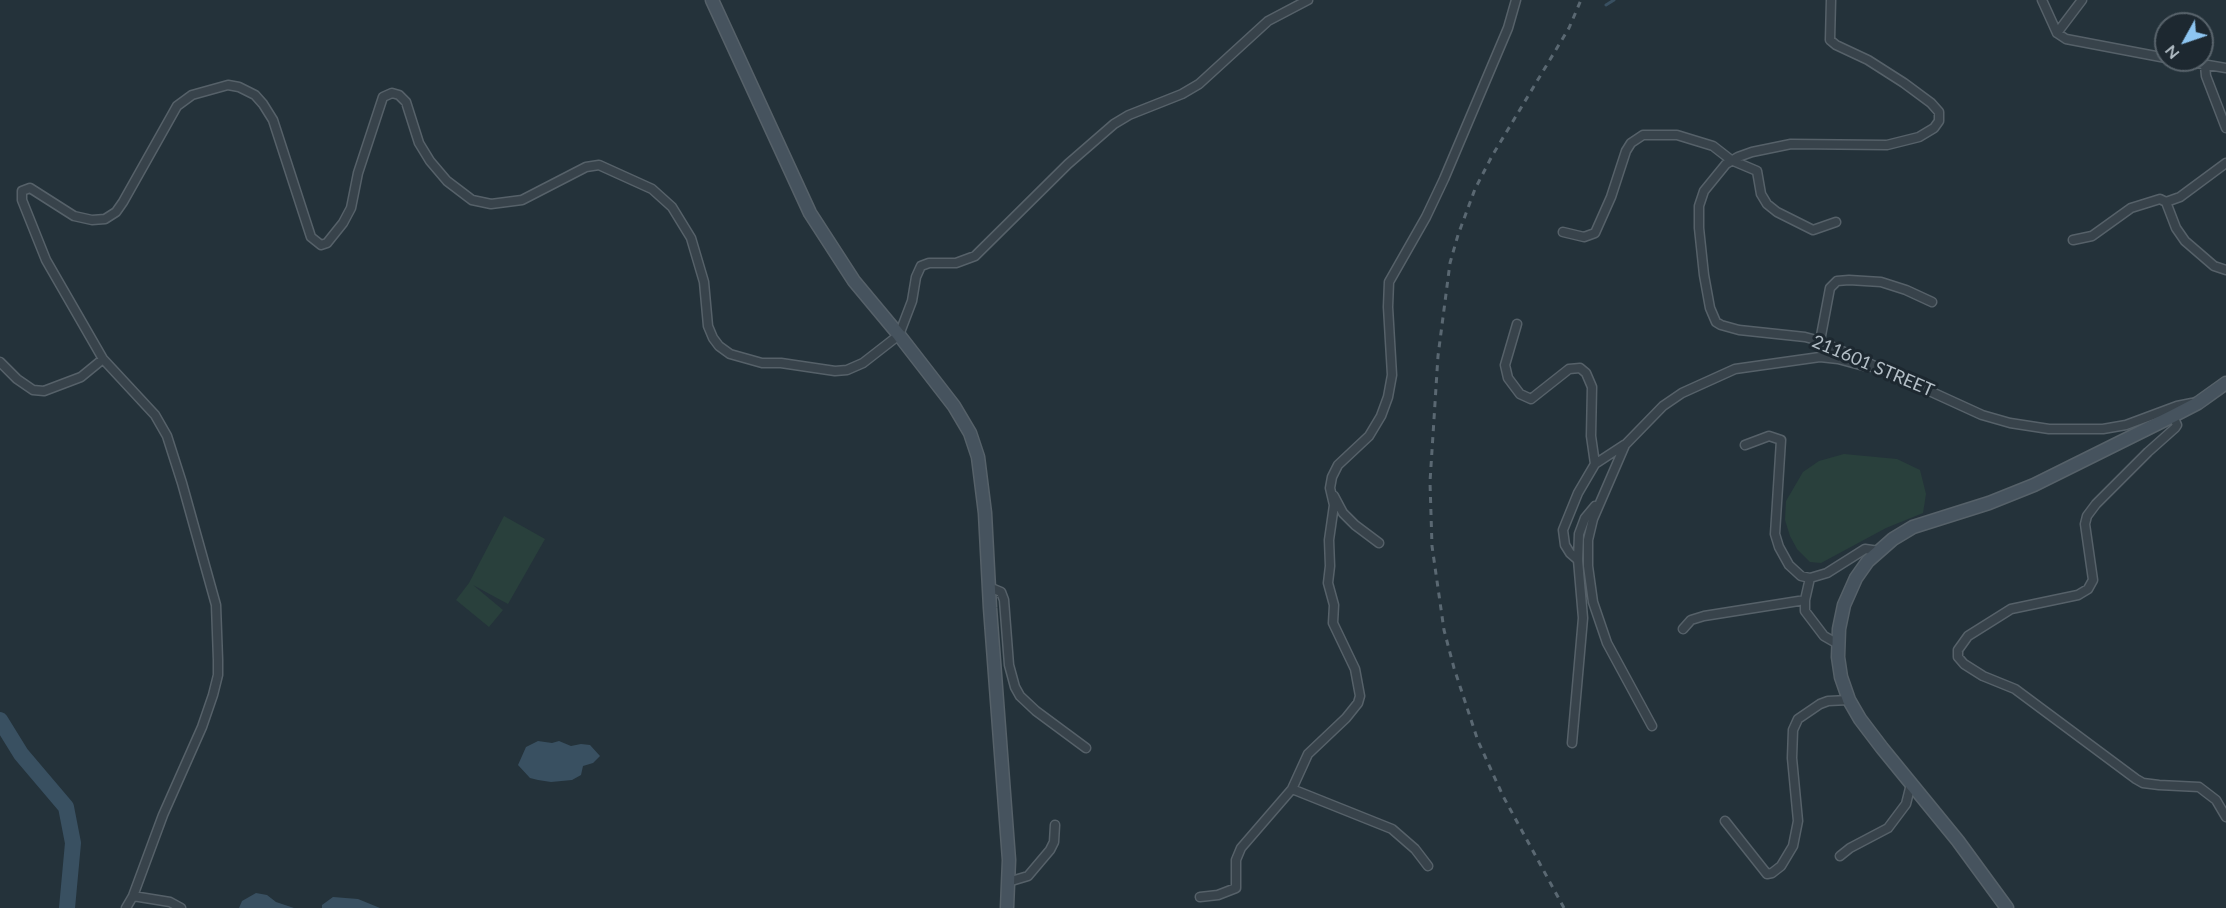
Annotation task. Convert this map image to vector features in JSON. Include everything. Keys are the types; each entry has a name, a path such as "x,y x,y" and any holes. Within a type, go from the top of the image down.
{"street":[{"path":"712,0 810,213 854,281 899,334 954,406 978,457 982,481 1009,860 1007,908"},
{"path":"126,908 133,896 163,815 202,727 213,695 218,675 216,605 167,436 155,415 103,359 46,260 22,200 22,191 30,188 74,216 92,220 105,219 116,212 123,202 177,106 192,95 228,85 240,87 255,95 273,120 310,237 321,245 333,237 351,208 358,173 383,97 392,93 399,94 406,102 419,143 429,161 447,181 472,200 491,204 522,200 586,167 599,165 652,189 681,219 691,238 704,282 708,326 712,338 719,346 730,354 762,363 789,363 835,371 847,370 863,363 899,334 912,301 916,277 921,266 929,262 964,262 975,256 1068,164 1114,124 1139,110 1182,94 1199,84 1268,21 1308,0"},
{"path":"1200,897 1218,895 1236,888 1236,860 1241,848 1292,789 1308,754 1346,718 1358,703 1360,696 1355,669 1333,623 1334,605 1328,583 1329,540 1334,505 1330,488 1338,465 1369,436 1381,416 1388,397 1392,375 1388,307 1389,282 1426,217 1444,178 1508,28 1516,0"},
{"path":"1731,160 1752,152 1791,144 1887,145 1919,137 1934,128 1939,121 1939,112 1931,103 1904,82 1830,40 1831,0"},
{"path":"2042,0 2057,33 2066,39 2154,56"},
{"path":"2057,33 2082,0"},
{"path":"2206,72 2209,85 2226,128"},
{"path":"1563,232 1584,237 1595,233 1611,197 1626,151 1636,138 1643,135 1677,135 1713,146 1731,160 1758,172 1761,195 1777,212 1813,230 1836,222"},
{"name":"211601 STREET","path":"1731,160 1704,191 1699,206 1704,275 1712,315 1721,325 1739,330 1805,337 1820,341 1982,414 2010,423 2049,429 2103,429 2126,425 2177,406 2198,403"},
{"path":"2073,240 2092,236 2131,208 2156,200 2166,202 2180,197 2226,163"},
{"path":"2166,202 2176,228 2186,241 2214,266 2226,270"},
{"path":"1820,341 1830,288 1837,281 1881,282 1932,302"},
{"path":"1517,324 1505,365 1508,378 1520,394 1531,399 1569,369 1580,368 1586,373 1592,387 1591,436 1595,464"},
{"path":"1578,560 1567,550 1563,530 1578,493 1595,464 1625,445 1663,406 1682,393 1735,369 1820,357 1878,367"},
{"path":"0,362 17,379 33,390 44,391 81,378 103,359"},
{"path":"2007,908 1958,842 1860,719 1849,700 1841,677 1838,657 1839,628 1844,605 1868,561 1913,527 1989,503 2034,485 2198,403 2226,383"},
{"path":"2173,416 2177,425 2175,428 2148,452 2087,516 2085,524 2093,580 2088,589 2078,595 2011,609 1968,636 1958,650 1958,657 1964,664 1983,676 2015,689 2136,779 2143,783 2158,785 2199,787 2216,800 2226,817"},
{"path":"1745,445 1769,436 1781,440 1775,534 1789,565 1801,576 1810,578 1827,573 1865,549 1879,551"},
{"path":"1625,445 1600,501 1587,540 1588,566 1593,603 1607,642 1652,726"},
{"path":"1330,488 1349,519 1379,543"},
{"path":"1572,743 1583,618 1578,560 1579,534 1590,512 1600,501"},
{"path":"1810,578 1805,611 1824,636 1838,644"},
{"path":"989,587 1000,592 1004,600 1010,666 1015,687 1020,696 1036,711 1086,748"},
{"path":"1683,629 1690,620 1704,616 1805,600"},
{"path":"1725,821 1767,874 1781,866 1793,846 1798,821 1792,758 1793,730 1798,719 1820,704 1828,701 1849,700"},
{"path":"1840,856 1850,848 1888,828 1906,804 1911,784"},
{"path":"1292,789 1392,829 1415,849 1428,866"},
{"path":"1008,882 1028,876 1050,850 1054,842 1055,825"},
{"path":"133,896 170,902 181,908"}],"green space":[{"path":"1844,454 1897,459 1920,470 1926,494 1923,513 1886,528 1821,563 1810,562 1797,549 1790,536 1785,520 1786,501 1803,472 1819,461"},
{"path":"504,516 545,539 508,604 473,585 503,610 489,627 456,600 469,583"}],"water":[{"path":"538,741 552,743 559,741 571,746 590,745 600,756 593,763 583,766 581,775 572,780 551,782 538,780 530,778 518,765 526,747"},
{"path":"256,893 267,895 276,902 294,908 239,908 242,901"},
{"path":"333,897 358,899 380,908 322,908 322,905"}],"waterway":[{"path":"1606,5 1614,0"},
{"path":"0,720 21,754 66,807 73,843 67,908"}],"railway":[{"path":"1564,908 1503,796 1478,741 1454,668 1444,630 1432,546 1430,482 1438,356 1450,263 1458,235 1475,189 1492,156 1569,28 1581,0"}]}
